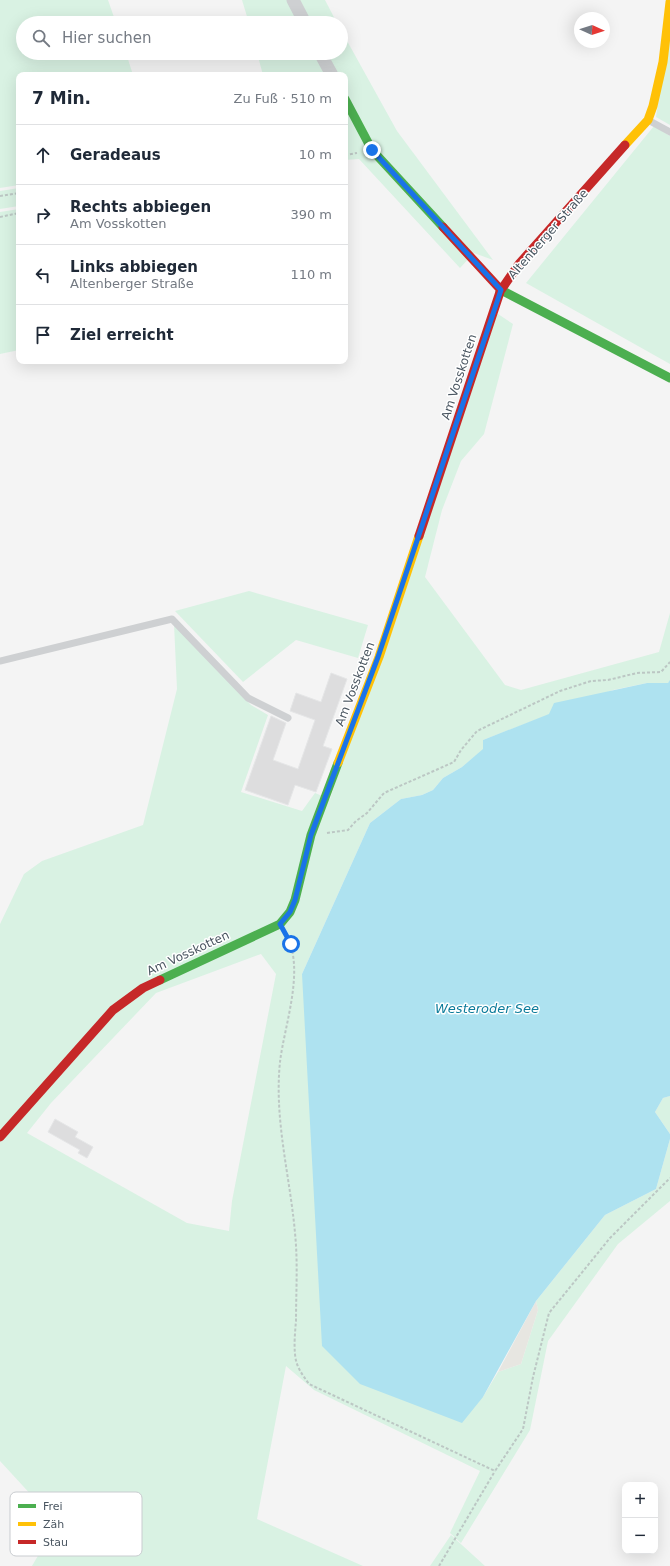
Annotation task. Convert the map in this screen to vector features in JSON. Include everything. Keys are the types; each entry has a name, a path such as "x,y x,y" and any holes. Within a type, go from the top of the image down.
{"street":[{"path":"293,0 301,16"},
{"name":"Altenberger Straße","path":"348,105 372,150 501,290 519,264 648,120 655,101 659,82 670,2"},
{"path":"324,60 330,72"},
{"path":"501,290 670,378"},
{"name":"Am Vosskotten","path":"0,1137 113,1010 143,988 280,924 290,912 295,900 311,835 378,657 501,290"}],"lane":[{"path":"648,120 670,132"},
{"path":"0,662 172,619 248,698 288,718"}],"path":[{"path":"0,196 16,193"},
{"path":"0,216 16,213"},
{"path":"311,835 348,830 356,821 367,813 384,793 454,762 461,750 477,731 560,691 591,682 608,680 637,673 661,672 670,662"},
{"path":"280,924 291,944 294,960 292,1001 280,1063 280,1108 283,1154 295,1233 295,1354 299,1369 309,1384 495,1470"},
{"path":"439,1566 495,1470 523,1429 533,1377 549,1313 610,1238 670,1178"}],"green space":[{"path":"0,0 108,0 114,16 16,16 16,60 128,60 132,72 16,72 16,185 0,188"},
{"path":"242,0 325,0 333,16 247,16"},
{"path":"670,25 670,125 656,117"},
{"path":"348,43 397,131 493,260 474,253 460,268 359,159 348,160 348,72 262,72 259,60 348,60"},
{"path":"654,126 670,136 670,364 526,283"},
{"path":"16,188 16,206 0,209 0,191"},
{"path":"16,209 16,351 0,354 0,212"},
{"path":"492,310 513,324 484,434 461,461 442,510 425,577 505,685 521,690 659,652 670,613 670,681 668,683 647,683 613,690 483,740 484,749 462,767 443,778 433,790 422,795 401,799 370,823 302,974 483,1397 498,1372 521,1364 538,1310 536,1301 605,1215 656,1189 670,1139 670,1201 618,1244 548,1341 530,1430 461,1543 450,1533 480,1471 314,1390 286,1366 257,1519 363,1566 32,1566 38,1556 142,1556 142,1492 28,1492 0,1461 0,924 24,874 42,861 143,825 177,689 174,624 251,705 268,715 241,792 302,811 315,793 330,799","holes":["261,954 276,974 232,1201 229,1231 187,1223 27,1133 51,1103 156,993"]},
{"path":"249,591 368,625 358,658 296,640 243,682 175,611"},
{"path":"670,1096 670,1134 655,1112 663,1098"},
{"path":"451,1535 485,1566 430,1566"}],"sand":[{"path":"536,1301 538,1310 521,1364 498,1372"}],"water":[{"name":"Westeroder See","path":"670,680 670,1096 663,1098 655,1112 670,1134 670,1139 656,1189 605,1215 536,1301 483,1397 462,1423 360,1384 322,1346 302,974 370,823 401,799 422,795 433,790 443,778 462,767 483,749 483,740 549,714 554,703 647,683 668,683"}],"building":[{"path":"331,673 347,679 323,746 332,749 316,792 295,785 288,805 245,790 271,716 286,723 273,760 298,769 315,720 290,711 296,693 321,702"},
{"path":"55,1119 78,1132 75,1137 93,1147 87,1158 78,1153 80,1150 48,1132"}],"traffic: fast":[{"path":"348,105 372,150 443,227"},
{"path":"500,292 501,290 670,378"},
{"path":"160,980 280,924 290,912 295,900 311,835 338,763"}],"traffic: slow":[{"path":"625,145 648,120 653,106 663,62 670,2"},
{"path":"338,763 379,657 419,536"}],"traffic: jam":[{"path":"443,227 501,290 519,264 625,145"},
{"path":"419,536 500,292"},
{"path":"0,1137 113,1010 143,988 160,980"}],"route":[{"path":"291,944 280,924 290,912 295,900 303,861 311,835 378,657 501,290 372,150"}]}
